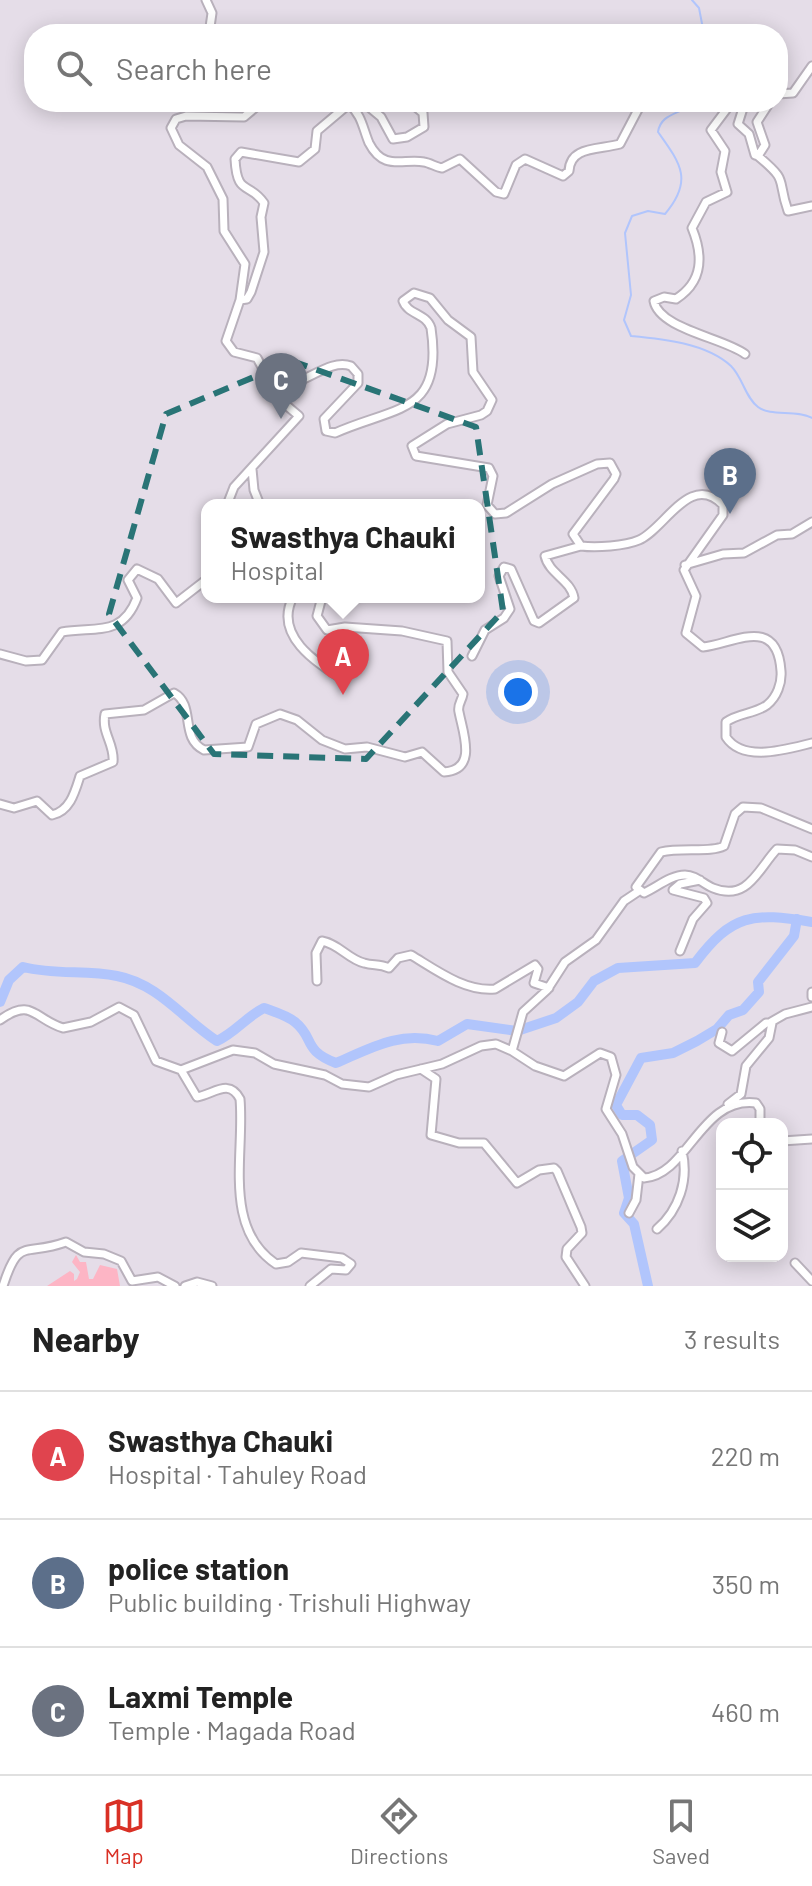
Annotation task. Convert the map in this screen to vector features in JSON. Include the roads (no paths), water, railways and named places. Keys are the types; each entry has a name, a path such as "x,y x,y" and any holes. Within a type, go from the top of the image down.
{"street":[{"path":"206,0 212,13 210,24"},
{"path":"788,93 793,93 812,66"},
{"path":"229,499 234,487 299,416 271,389 257,358 234,352 226,341 240,300 245,264 224,231 223,199 207,167 179,145 171,128 176,119 186,116 244,117 250,112"},
{"path":"240,300 247,299 251,292 264,252 261,217 264,203 240,185 235,159 245,152 278,161 302,161 315,149 317,131 339,112"},
{"path":"356,112 369,143 386,160 399,165 424,162 442,168 460,159 496,192 504,194 516,165 525,159 563,176 569,171 570,160 575,153 620,144 637,112"},
{"path":"375,112 393,139 407,137 424,127 422,112"},
{"path":"724,112 711,130 725,151 721,172 727,192 706,202 692,228 700,250 700,267 684,293 676,299 664,297 654,301 657,310 673,323 745,354"},
{"path":"742,112 738,124 749,134 758,156 772,163 777,171 788,211 812,206"},
{"path":"758,156 765,145 757,122 764,112"},
{"path":"265,374 273,384 289,386 336,365 353,368 358,383 324,419 324,428 331,433 353,423 393,414 425,392 430,382 433,345 430,323 405,306 403,301 410,293 425,295 448,320 471,337 473,372 492,400 487,411 481,415 447,424 423,436 412,446 413,453 427,461 450,459 489,468 493,476 487,505 495,514 506,513 567,477 610,463 616,474 614,479 573,534 581,546"},
{"path":"252,469 258,499"},
{"path":"472,656 485,630 504,618 510,609 499,576 504,567 511,569 534,621 539,623 574,598 571,587 547,564 545,556 581,546 637,541 687,499 709,494 723,505 723,515 685,565 685,575 696,596 686,628 692,641 703,647 734,637 760,638 772,643 780,665 780,685 772,699 726,722 724,734 729,742 744,750 765,752 812,743"},
{"path":"685,565 723,554 744,553 773,536 792,534 812,522"},
{"path":"0,654 35,662 47,656 62,632 103,630 116,626 136,604 136,594 128,580 137,569 158,579 176,603 201,584"},
{"path":"292,603 288,620 295,638 314,663 344,680"},
{"path":"0,804 14,808 37,801 52,815 58,814 70,802 80,776 113,762 114,752 104,730 105,714 144,710 174,693 184,705 189,734 204,750 248,747 256,724 280,714 289,715 322,740 345,749 367,747 405,757 422,752 444,772 457,769 464,760 466,736 458,709 463,694 448,672 447,641 402,631 342,627 327,630 317,616 320,603"},
{"path":"639,891 637,882 661,852 695,846 716,850 724,846 735,814 743,807 761,808 812,829"},
{"path":"639,891 644,893 684,875 715,889 734,892 750,884 777,849 795,850 812,857"},
{"path":"680,951 693,919 707,903 704,898 673,890 680,884 700,880"},
{"path":"512,1051 523,1012 549,988 565,962 596,940 624,901 639,891"},
{"path":"317,981 316,953 322,941 365,963 379,962 389,968 398,958 411,955 446,976 487,990 535,965 538,969 534,983 549,988"},
{"path":"0,1020 16,1010 26,1009 63,1028 91,1022 119,1007 125,1008 134,1015 156,1061 181,1070 197,1097 226,1087 236,1091 240,1099 236,1175 248,1231 259,1249 276,1264 288,1262 301,1253 342,1258 351,1264 346,1270 326,1271 310,1286"},
{"path":"722,1032 719,1043 732,1051 785,1014 812,1007"},
{"path":"181,1070 233,1050 255,1053 274,1064 318,1073 353,1086 375,1086 481,1046 496,1044 535,1066 564,1076 600,1053 611,1057 616,1075 606,1109 622,1134 627,1156 639,1174 650,1178 741,1094 746,1066 769,1038 771,1022"},
{"path":"421,1069 436,1079 431,1135 459,1143 484,1143 517,1183 539,1170 554,1168 557,1171 582,1233 567,1249 566,1257 585,1286"},
{"path":"724,1109 756,1103 760,1118"},
{"path":"788,1141 812,1139"},
{"path":"657,1229 668,1218 684,1187 682,1151"},
{"path":"629,1213 636,1200 639,1174"},
{"path":"3,1286 7,1268 18,1253 66,1242 84,1252 104,1254 121,1261 132,1281 158,1277 175,1286"},
{"path":"795,1263 812,1281"},
{"path":"185,1286 197,1282 212,1286"}],"waterway":[{"path":"692,0 699,8 702,24"},
{"path":"677,112 663,121 658,132 678,163 681,172 679,191 665,214 648,211 632,216 625,233 631,295 624,320 631,336 684,344 709,352 731,366 758,407 812,418"},
{"path":"0,1002 9,980 23,967 117,976 146,987 217,1041 264,1008 280,1014 301,1028 313,1049 336,1063 398,1040 424,1038 438,1041 467,1024 517,1031 556,1018 578,1002 594,981 618,968 695,963 720,935 745,920 774,917 812,922"},
{"path":"648,1286 634,1224 624,1213 629,1198 622,1161 652,1140 650,1125 637,1115 622,1115 616,1105 641,1058 673,1053 717,1029 729,1015 743,1010 759,992 758,982 794,936 797,919"}],"place":[{"name":"Laxmi Temple","path":"281,419"},
{"name":"police station","path":"730,514"},
{"name":"Swasthya Chauki","path":"343,695"}]}
